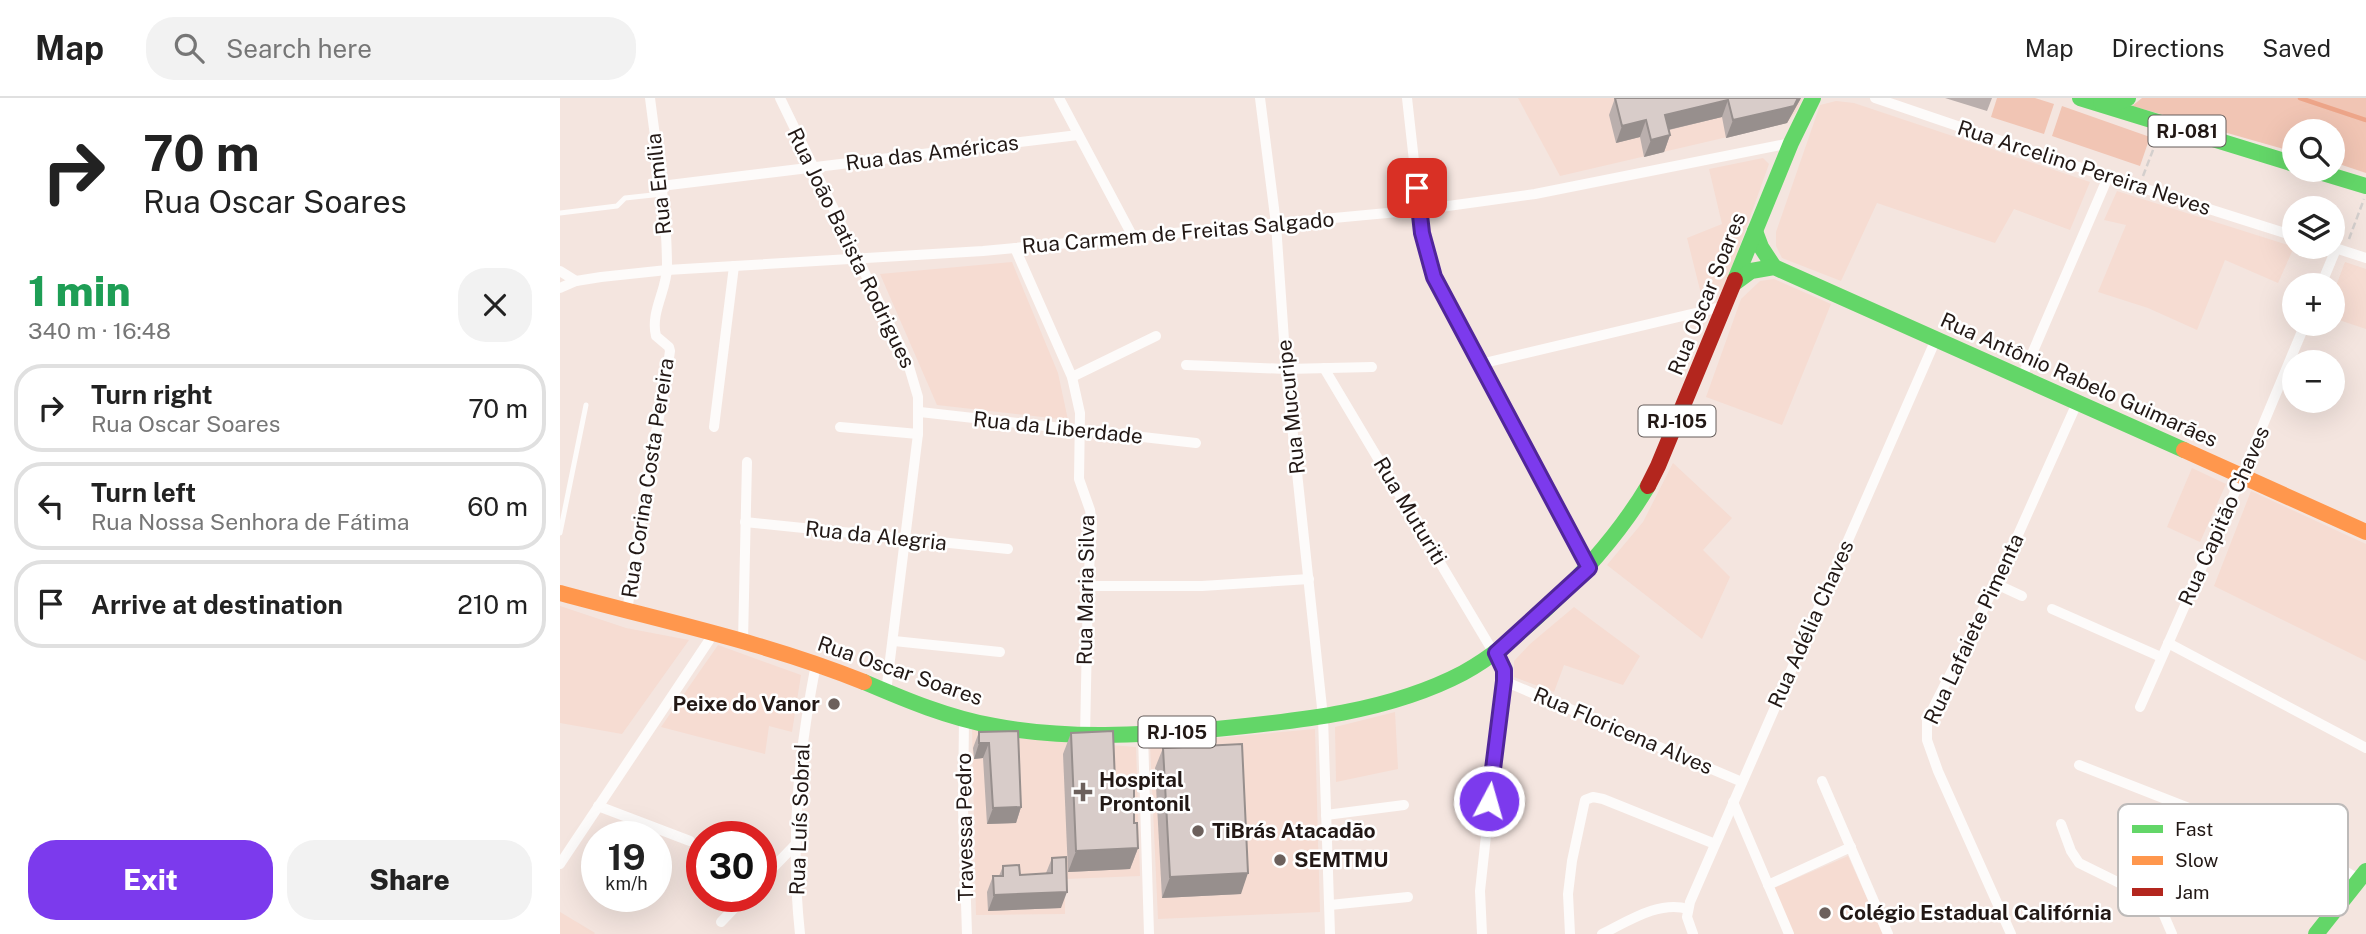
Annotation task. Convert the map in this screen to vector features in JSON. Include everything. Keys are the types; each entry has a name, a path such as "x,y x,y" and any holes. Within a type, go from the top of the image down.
{"main road":[{"name":"Rua Oscar Soares","path":"560,593 743,641 816,664 964,719 1085,737 1143,735 1323,717 1372,706 1437,685 1496,653 1589,568 1625,525 1644,496 1736,282 1791,143 1813,98"},
{"path":"2085,100 2112,102 2128,98"},
{"name":"RJ-081","path":"2085,100 2282,160"},
{"path":"2341,182 2365,192"},
{"path":"1736,282 1751,271 1774,267 1760,247 1755,231"},
{"name":"Rua Antônio Rabelo Guimarães","path":"1774,267 2366,532"},
{"path":"2348,893 2362,875"},
{"path":"2316,934 2330,916"}],"street":[{"name":"Rua Emília","path":"650,98 662,190 667,270"},
{"name":"Rua João Batista Rodrigues","path":"780,98 907,360 918,397 918,434 886,692"},
{"path":"1059,98 1133,237"},
{"name":"Rua Mucuripe","path":"1260,98 1276,224 1286,369 1323,717 1330,934"},
{"path":"1407,98 1419,211 1426,253 1434,277 1589,568"},
{"name":"Rua Arcelino Pereira Neves","path":"1875,98 2282,232"},
{"name":"Rua das Américas","path":"662,190 1078,135"},
{"name":"Rua Carmem de Freitas Salgado","path":"560,288 576,281 667,270 1015,248 1419,211 1576,187 1791,143"},
{"path":"2022,377 2108,177"},
{"name":"Rua Maria Silva","path":"1015,248 1072,377 1078,402 1081,432 1079,479 1092,517 1085,737"},
{"path":"2345,251 2366,258"},
{"path":"714,427 734,266"},
{"name":"Rua Corina Costa Pereira","path":"627,611 650,462 670,357 669,347 656,336 654,326 667,270"},
{"path":"560,271 576,281"},
{"path":"1480,364 1725,306"},
{"path":"1072,377 1156,336"},
{"name":"Rua Capitão Chaves","path":"2140,706 2242,476 2300,336"},
{"name":"Rua Adélia Chaves","path":"1688,909 1936,339"},
{"path":"1185,365 1286,369 1372,366"},
{"name":"Rua Muturiti","path":"1324,368 1496,653 1504,670 1504,681"},
{"name":"Rua Lafaiete Pimenta","path":"2011,934 1938,771 1927,740 1927,720 1996,584 2077,403"},
{"name":"Rua da Liberdade","path":"920,412 1196,443"},
{"path":"840,427 918,434"},
{"path":"743,641 747,462"},
{"name":"Rua da Alegria","path":"744,522 1008,549"},
{"path":"1088,586 1202,586 1309,579"},
{"path":"1996,584 2022,596"},
{"path":"2052,609 2161,657"},
{"path":"560,863 714,633"},
{"path":"894,641 1000,652"},
{"path":"2168,643 2366,748"},
{"name":"Rua Luís Sobral","path":"800,934 795,845 797,784 802,734 816,664"},
{"path":"1482,934 1480,891 1504,681"},
{"name":"Rua Floricena Alves","path":"1504,681 1742,782"},
{"name":"Travessa Pedro","path":"964,719 962,808 967,934"},
{"path":"1143,735 1149,934"},
{"path":"2079,765 2178,804"},
{"path":"1822,781 1888,934"},
{"path":"1570,934 1567,911 1569,883 1585,800 1594,797 1603,799 1715,844"},
{"path":"1733,802 1789,934"},
{"path":"1326,815 1404,805"},
{"path":"598,806 686,839"},
{"path":"2062,824 2071,851 2079,863 2118,882"},
{"path":"777,864 795,845"},
{"path":"1768,886 1851,847"},
{"path":"1330,905 1408,897"},
{"path":"1602,934 1655,909 1678,906 1688,909 1687,917 1693,934"},
{"path":"721,922 731,912"},
{"path":"2165,916 2172,934"}],"lane":[{"path":"560,213 617,206 625,198 662,190"},
{"path":"560,533 586,405"}],"path":[{"path":"2139,187 2160,133"},
{"path":"2345,233 2365,192"}],"shaded area":[{"path":"1518,98 1803,98 1787,123 1560,176"},
{"path":"1997,98 2035,98 2054,104 2044,134 1991,117"},
{"path":"2142,98 2366,98 2366,173 2345,166 2345,119 2282,119 2282,149 2132,106"},
{"path":"1836,101 1854,103 2090,182 2070,230 2014,209 1995,243 1877,203 1841,281 1782,258 1776,246 1776,232 1820,105"},
{"path":"2062,106 2150,137 2140,166 2052,136"},
{"path":"1763,158 1769,164 1724,290 1701,294 1687,238 1722,224 1709,169"},
{"path":"2117,191 2282,243 2282,259 2289,259 2278,283 2225,260 2197,330 2148,308 2098,292 2126,225 2104,220"},
{"path":"1012,262 1058,373 1068,420 937,405 880,274"},
{"path":"2345,262 2366,269 2366,329 2345,322 2345,273 2341,273"},
{"path":"1774,279 1831,304 1782,425 1706,397 1741,299 1760,281"},
{"path":"1673,463 1732,518 1703,550 1730,577 1702,639 1607,565 1643,522"},
{"path":"2192,468 2226,484 2200,542 2167,527"},
{"path":"2251,491 2366,544 2366,661 2214,586"},
{"path":"560,606 626,628 689,640 622,734 560,723"},
{"path":"1574,607 1640,656 1623,685 1564,665 1554,692 1514,677 1514,661"},
{"path":"718,645 801,675 792,732 769,726 765,754 661,727"},
{"path":"1395,712 1398,769 1336,782 1335,727"},
{"path":"972,727 1018,738 1136,747 1140,876 1065,879 1065,914 976,915"},
{"path":"1315,729 1320,912 1158,919 1150,744"},
{"name":"Colégio Estadual Califórnia","path":"1848,856 1883,934 1788,934 1767,891"},
{"path":"560,912 595,933 560,934"}],"building":[{"path":"1615,98 1798,98 1794,106 1733,120 1728,100 1665,115 1670,135 1651,140 1646,120 1622,126"},
{"path":"1018,731 1021,807 993,808 989,743 979,743 979,732"},
{"path":"1113,731 1115,782 1134,782 1134,823 1137,823 1138,848 1076,851 1071,733"},
{"name":"TiBrás Atacadão","path":"1242,744 1248,873 1170,877 1163,748"},
{"path":"1066,857 1067,892 994,895 993,876 1003,876 1003,866 1019,865 1020,875 1052,873 1052,858"}],"waterway":[{"path":"2300,98 2366,120"}],"traffic: fast":[{"path":"1735,280 1791,143 1813,98"},
{"path":"2080,98 2282,160"},
{"path":"2101,102 2118,102 2128,98"},
{"path":"2345,180 2366,186"},
{"path":"1755,231 1761,247 1774,267"},
{"path":"1736,282 1751,271 1774,267 2184,450"},
{"path":"864,682 928,708 977,723 1077,735 1216,729 1311,718 1374,706 1435,686 1463,673 1507,643 1589,566 1626,520 1648,486"},
{"path":"2348,894 2366,871"},
{"path":"2316,934 2330,916"}],"traffic: slow":[{"path":"2184,450 2366,532"},
{"path":"560,593 789,655 864,682"}],"traffic: jam":[{"path":"1648,486 1735,280"}],"place":[{"name":"Peixe do Vanor","path":"834,704"},
{"name":"Hospital Prontonil","path":"1083,792"},
{"name":"TiBrás Atacadão","path":"1198,831"},
{"name":"SEMTMU","path":"1280,860"},
{"name":"Colégio Estadual Califórnia","path":"1825,913"}],"route":[{"path":"1417,188 1422,233 1434,277 1589,568 1496,653 1504,670 1504,681 1489,801"}]}
